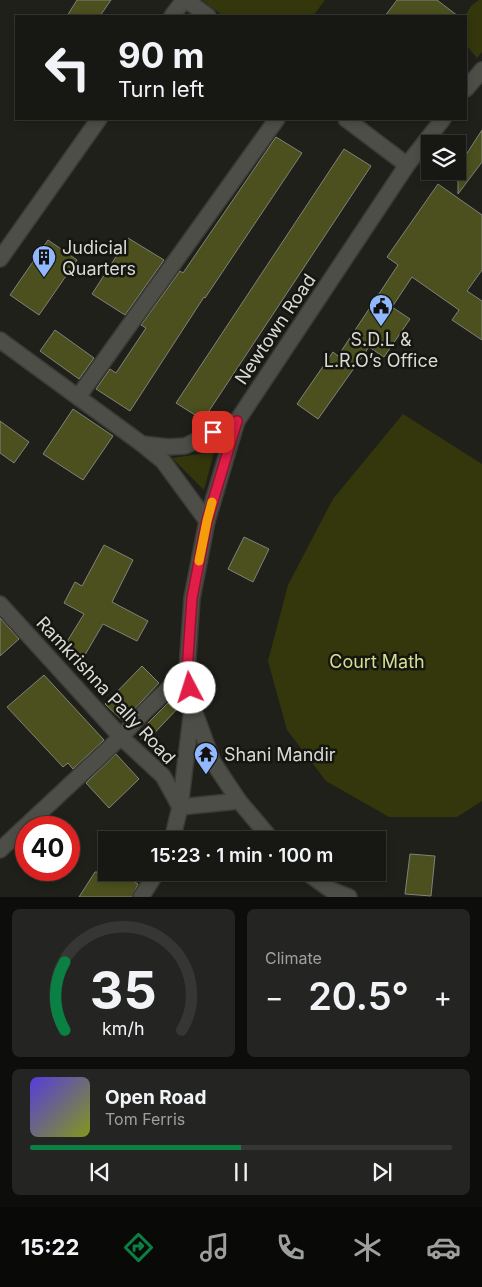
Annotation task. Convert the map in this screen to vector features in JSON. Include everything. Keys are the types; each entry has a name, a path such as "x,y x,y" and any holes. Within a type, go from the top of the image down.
{"street":[{"path":"173,15 185,0 207,15"},
{"path":"467,88 482,70"},
{"path":"0,259 98,120"},
{"path":"78,397 276,120"},
{"path":"347,120 406,165"},
{"name":"Newtown Road","path":"192,705 187,671 192,598 207,521 237,421 406,165 442,120"},
{"path":"0,340 163,461 207,521"},
{"path":"142,444 168,447 186,446 237,421"},
{"name":"Ramkrishna Pally Road","path":"0,604 121,737 163,776 180,807"},
{"path":"0,850 121,737 187,671"},
{"path":"192,705 213,762 239,801 264,831"},
{"path":"174,831 180,807 192,705"},
{"path":"180,807 239,801"},
{"path":"141,897 151,881"},
{"path":"319,881 340,895"}],"green space":[{"path":"202,0 325,0 314,15 222,15"},
{"path":"482,0 482,52 477,58 467,46 466,15 471,6"},
{"name":"Court Math","path":"403,414 482,464 482,801 457,817 389,817 326,781 287,730 268,661 288,585 333,499"},
{"path":"214,452 204,490 172,458"}],"building":[{"path":"77,0 111,0 101,15 68,15"},
{"path":"397,0 437,0 457,15 386,15"},
{"path":"482,130 482,162 458,194 458,180 466,180 466,155"},
{"path":"276,137 302,153 204,297 130,411 96,389 110,369 116,373 146,328 141,325 180,271 183,273"},
{"path":"344,149 371,166 203,420 176,403"},
{"path":"438,184 482,215 482,270 467,291 482,301 482,340 452,320 459,310 412,277 392,307 410,319 384,357 369,347 318,419 297,404 333,352 338,356 398,265 387,257"},
{"path":"128,238 164,260 125,315 92,294"},
{"name":"Judicial Quarters","path":"48,240 77,260 39,315 10,295"},
{"path":"55,330 94,358 79,379 40,351"},
{"path":"73,409 113,436 83,480 43,454"},
{"path":"0,421 29,442 14,463 0,453"},
{"path":"244,537 269,549 253,582 228,569"},
{"path":"104,545 133,560 112,602 148,621 137,641 103,624 82,660 63,648 84,614 64,603 75,582 82,586"},
{"path":"0,618 19,639 0,656"},
{"path":"142,666 159,683 123,721 105,704"},
{"path":"44,675 104,740 73,769 68,763 63,767 7,707"},
{"path":"170,701 178,708 146,742 137,734"},
{"path":"116,754 139,779 109,808 86,783"},
{"path":"410,854 435,856 431,896 405,894"},
{"path":"95,872 98,872 98,881 134,881 138,884 132,897 79,897"}],"slow traffic":[{"path":"199,561 212,502"}],"place":[{"name":"Judicial Quarters","path":"44,278"},
{"name":"S.D.L & L.R.O’s Office","path":"381,327"},
{"name":"Shani Mandir","path":"206,775"}],"route":[{"path":"190,688 187,671 192,598 207,521 237,421 213,432"}]}
